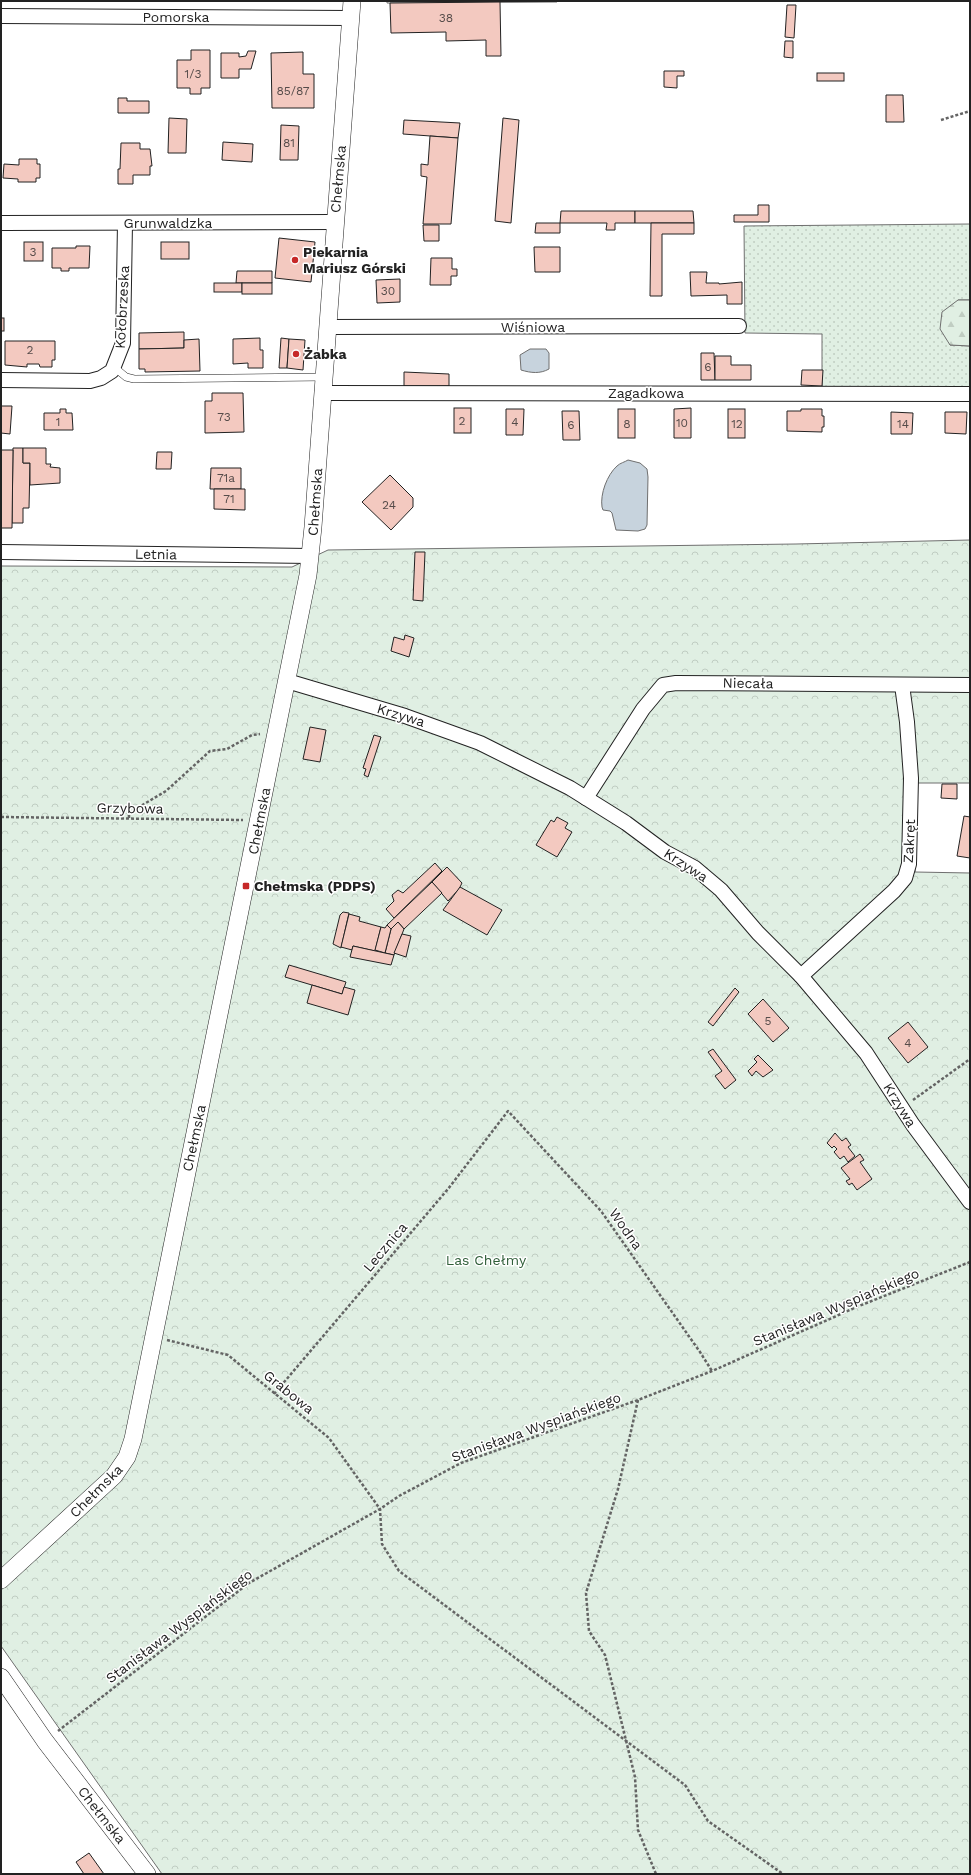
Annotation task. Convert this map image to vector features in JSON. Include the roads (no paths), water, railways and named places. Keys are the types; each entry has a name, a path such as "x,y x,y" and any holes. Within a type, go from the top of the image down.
{"street":[{"name":"Pomorska","path":"1,16 351,9"},
{"name":"Chełmska","path":"1,1580 108,1482 123,1464 133,1439 287,681 310,556 351,9"},
{"name":"Grunwaldzka","path":"1,223 335,222"},
{"name":"Kołobrzeska","path":"1,380 90,381 101,378 112,371 123,343 125,223"},
{"name":"Wiśniowa","path":"327,327 739,326"},
{"name":"Zagadkowa","path":"323,385 970,394"},
{"name":"Letnia","path":"1,552 310,556"},
{"name":"Krzywa","path":"287,681 405,716 480,743 536,769 586,798 626,823 665,852 695,868 721,890 758,933 801,976 866,1053 902,1109 970,1202"},
{"name":"Niecała","path":"586,798 644,709 663,684 970,685"},
{"name":"Zakręt","path":"801,976 894,891 905,878 909,864 910,778 907,722 902,685"},
{"name":"Chełmska","path":"1,1677 44,1741 147,1874"}],"lane":[{"path":"114,368 126,377 134,378 323,385"}],"place":[{"name":"Piekarnia Mariusz Górski","path":"295,260"},
{"name":"Żabka","path":"296,354"},
{"name":"Chełmska (PDPS)","path":"246,886"}],"park label":[{"name":"Las Chełmy","path":"486,1260"}]}
